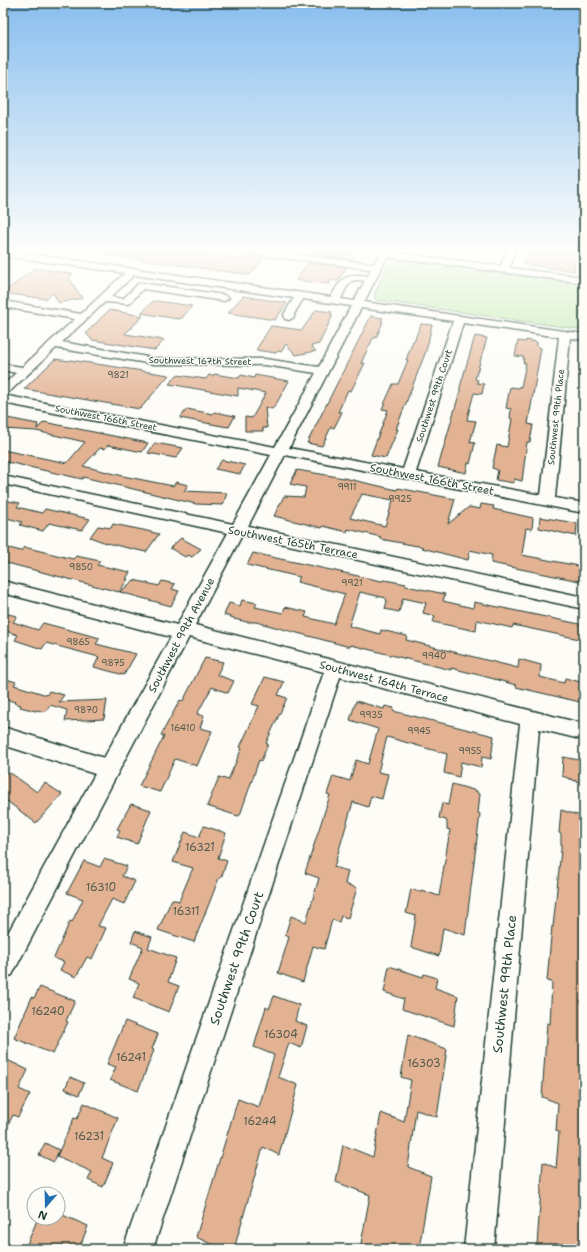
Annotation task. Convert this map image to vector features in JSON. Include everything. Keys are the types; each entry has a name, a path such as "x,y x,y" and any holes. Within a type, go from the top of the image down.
{"street":[{"path":"18,306 83,317"},
{"path":"3,391 95,306"},
{"path":"289,317 289,314 295,306"},
{"name":"Southwest 99th Avenue","path":"3,965 357,306"},
{"path":"368,306 584,337"},
{"name":"Southwest 99th Court","path":"408,474 459,319"},
{"name":"Southwest 99th Place","path":"548,501 565,334"},
{"name":"Southwest 167th Street","path":"54,344 150,361 265,362 323,371"},
{"path":"3,367 24,371"},
{"name":"Southwest 166th Street","path":"3,399 584,508"},
{"name":"Southwest 165th Terrace","path":"3,480 221,528 256,532 584,603"},
{"name":"Southwest 164th Terrace","path":"3,587 334,668 584,732"},
{"name":"Southwest 99th Court","path":"138,1249 334,668"},
{"name":"Southwest 99th Place","path":"478,1249 530,718"},
{"path":"3,736 109,769"}],"green space":[{"path":"421,306 584,306 584,330"}],"building":[{"path":"148,306 192,306 182,318 178,319 141,313"},
{"path":"234,306 285,306 275,320 228,313"},
{"path":"109,310 143,316 125,334 164,340 155,350 92,340 86,333"},
{"path":"316,310 332,312 330,315 333,315 319,344 311,346 316,351 296,355 286,344 281,352 278,351 276,353 256,350 271,326 302,330"},
{"path":"371,316 383,318 381,322 383,322 376,338 373,338 361,363 365,363 351,391 348,390 338,412 342,412 334,428 331,427 322,446 307,443"},
{"path":"421,324 432,325 426,351 396,429 398,429 386,458 371,455 388,410 382,409 393,384 398,384 408,360 406,360 413,341"},
{"path":"475,336 487,338 475,379 478,380 477,383 484,384 482,394 474,393 468,415 467,420 476,421 470,442 475,443 470,464 468,463 466,473 438,467"},
{"path":"526,340 537,342 537,346 541,348 528,424 533,425 530,442 527,442 522,481 514,479 514,483 496,480 498,470 492,468 497,445 507,447 512,419 510,418 511,409 506,408 510,387 521,387 526,363 523,363 524,357 515,356 518,341 526,342"},
{"path":"55,359 169,375 140,409 24,389"},
{"path":"214,374 239,378 241,375 254,378 255,375 289,381 275,406 272,409 265,407 267,428 263,428 263,431 245,431 245,417 252,418 266,393 238,388 238,396 169,384 177,375 206,379 209,375 213,376"},
{"path":"187,409 235,416 229,427 222,426 180,418"},
{"path":"7,418 38,424 37,429 44,422 148,443 142,452 108,445 105,449 100,448 83,466 173,486 176,482 188,485 184,491 227,493 223,505 196,504 83,477 82,479 3,461 3,450 67,463 85,442 36,431 3,429 3,424"},
{"path":"155,443 183,448 176,458 148,453"},
{"path":"222,460 245,465 240,474 215,469"},
{"path":"297,470 344,478 397,490 398,488 455,499 448,524 469,507 480,509 481,504 494,506 493,509 533,518 532,529 526,528 522,555 584,567 584,582 491,563 492,555 470,550 468,560 422,548 423,547 380,539 381,537 348,529 347,532 323,526 322,528 274,516 284,496 304,497 306,487 290,484","holes":["362,494 393,500 385,526 350,518"]},
{"path":"3,500 20,503 17,507 42,513 45,509 90,519 82,530 49,523 43,531 20,525 22,522 7,518 3,523"},
{"path":"540,517 577,524 576,536 539,528"},
{"path":"113,524 159,534 146,552 106,543 90,537 98,526 111,528"},
{"path":"181,538 201,549 192,557 188,555 185,557 170,548"},
{"path":"24,547 73,559 76,556 100,561 97,565 130,572 126,579 128,579 119,592 3,562 3,549 7,550 9,548 21,551"},
{"path":"253,553 381,581 385,580 406,584 406,586 445,594 443,601 473,608 474,602 584,625 584,640 513,625 512,628 477,620 476,631 433,622 435,616 423,613 426,603 403,598 399,612 385,609 387,601 386,598 360,592 349,626 380,634 381,630 407,636 406,640 518,668 519,659 541,665 540,677 564,683 565,678 584,683 584,703 516,687 516,685 451,668 451,670 351,645 350,647 256,622 247,622 234,619 224,615 229,603 240,606 242,600 257,603 255,607 283,613 285,607 307,612 305,617 334,624 345,594 297,582 300,577 247,565"},
{"path":"134,580 159,586 162,581 175,584 172,589 179,591 171,606 120,592"},
{"path":"3,613 17,616 13,622 38,630 43,623 100,638 96,644 136,654 124,675 94,667 99,657 46,643 42,649 15,640 18,635 6,631 3,635"},
{"path":"205,658 223,662 217,675 234,681 228,693 212,687 197,714 204,716 200,728 212,731 197,766 175,759 160,792 139,786 164,736 161,735 180,700 183,701"},
{"path":"265,677 284,682 278,695 287,698 266,743 268,744 261,761 259,760 240,815 238,816 207,806 219,777 228,780 242,748 240,747 259,706 252,704"},
{"path":"3,678 16,682 14,685 47,695 49,691 64,695 59,702 107,700 104,719 65,721 67,710 50,705 45,712 36,711 20,707 21,705 5,699 3,702"},
{"path":"356,701 384,709 385,706 394,708 393,711 494,736 491,759 482,757 481,767 461,762 459,777 444,773 447,754 387,737 378,772 388,774 382,799 371,796 368,807 353,802 334,867 348,871 345,884 357,888 348,918 341,916 339,922 332,920 324,949 313,946 303,982 278,973 289,937 285,935 291,916 306,922 319,878 305,873 330,795 327,794 333,776 350,781 356,760 368,764 378,729 350,720"},
{"path":"563,757 584,761 584,784 562,776"},
{"path":"3,772 12,774 37,792 45,783 62,794 36,823 3,798"},
{"path":"452,784 477,791 477,793 480,794 478,813 480,814 465,935 443,928 439,956 411,947 416,916 406,913 411,889 420,892 421,890 439,896 450,830 447,829 446,820 439,818 442,803 448,805"},
{"path":"131,804 151,810 137,844 117,837 120,830 117,829"},
{"path":"561,810 584,817 584,1059 582,1059 581,1083 584,1084 584,1162 582,1161 580,1213 584,1215 584,1249 547,1249 537,1245 543,1162 556,1168 559,1132 556,1131 558,1103 542,1097 547,1023 550,1024 552,982 547,981 561,850 561,834 559,833"},
{"path":"204,826 226,833 218,858 227,861 194,942 158,930 172,899 179,901 193,868 173,862 185,832 199,837"},
{"path":"104,859 127,866 122,876 135,881 124,904 112,899 98,926 106,928 92,959 87,957 76,977 60,970 64,962 54,958 70,921 72,922 83,899 67,893 84,861 100,867"},
{"path":"135,931 152,937 148,948 176,958 168,982 179,986 169,1012 133,998 139,983 129,979 143,947 131,942"},
{"path":"389,966 423,977 424,974 437,978 435,988 458,996 454,1026 402,1009 404,999 384,992"},
{"path":"40,987 75,1001 66,1021 68,1022 53,1054 14,1038 32,997 34,998"},
{"path":"274,996 299,1005 295,1021 307,1026 301,1048 289,1043 278,1077 298,1085 279,1155 263,1147 234,1249 222,1249 196,1237 238,1099 259,1107 274,1055 254,1047 266,1007 269,1009"},
{"path":"125,1021 158,1034 152,1049 154,1050 138,1091 110,1080 116,1067 107,1064"},
{"path":"408,1035 447,1049 437,1117 416,1110 408,1167 431,1176 419,1249 360,1249 370,1195 336,1182 343,1145 373,1157 381,1113 404,1122 411,1080 401,1077"},
{"path":"3,1058 28,1070 19,1089 30,1094 18,1117 13,1115 3,1135"},
{"path":"70,1077 84,1083 79,1095 65,1089"},
{"path":"84,1103 118,1118 102,1158 113,1163 103,1187 88,1180 92,1172 57,1156 74,1118 77,1119"},
{"path":"45,1143 59,1150 54,1162 39,1155"},
{"path":"66,1216 88,1226 79,1249 25,1249 35,1226 66,1226"}]}
